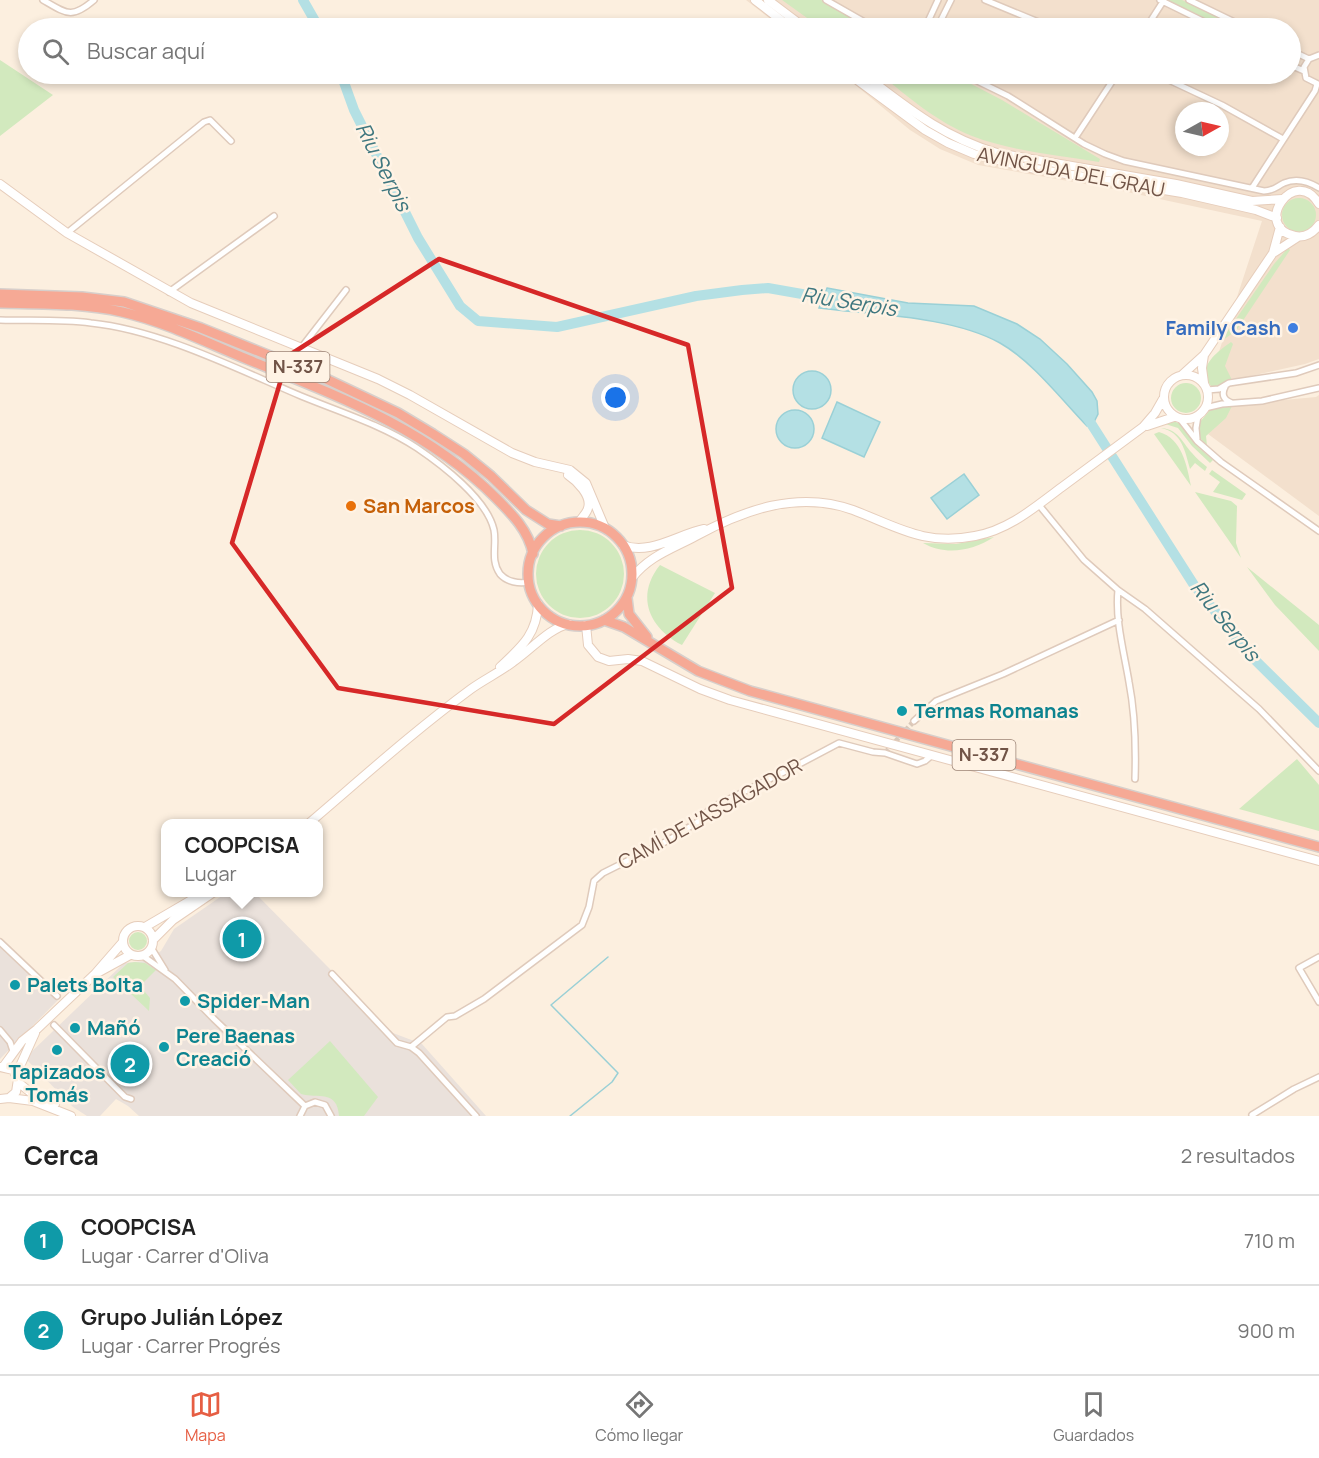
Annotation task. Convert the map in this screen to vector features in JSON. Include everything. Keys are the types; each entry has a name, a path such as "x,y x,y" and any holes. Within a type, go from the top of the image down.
{"highway":[{"name":"N-337","path":"0,294 82,297 124,302 201,328 322,377 398,413 433,434 491,476 526,510 548,524 561,526"},
{"name":"N-337","path":"0,303 97,308 134,315 178,330 363,407 412,433 458,464 477,480 520,524 532,545 533,554"},
{"path":"580,521 605,528 623,545 631,564 632,578 627,598 613,614 604,620 586,625 569,624 547,614 538,604 530,582 529,567 539,542 549,532 580,521"},
{"path":"627,598 632,619 656,645"},
{"path":"604,620 624,627 656,645"},
{"name":"N-337","path":"656,645 698,671 750,691 1319,847"}],"main road":[{"path":"755,0 778,18"},
{"path":"768,0 792,18"},
{"name":"AVINGUDA DEL GRAU","path":"862,84 930,134 974,154 1016,165 1182,193 1256,210 1277,218"},
{"name":"AVINGUDA DEL GRAU","path":"877,84 936,128 997,153 1176,184 1251,201 1282,199 1299,191 1311,195"},
{"path":"0,184 67,233 191,303 410,395 512,453 535,462 570,470 586,483 605,528"},
{"path":"1311,195 1319,204"},
{"path":"1282,199 1276,211 1280,227 1290,235 1298,237 1306,236 1318,228"},
{"path":"1143,427 1163,399 1167,385 1204,355 1273,253 1280,227"},
{"path":"1273,253 1298,237"},
{"path":"623,545 646,548 769,506 805,501 852,510 909,534 936,539 952,539 989,532 1013,522 1039,505 1143,427 1158,420 1192,419 1198,416 1205,408 1208,399 1202,377 1204,355"},
{"path":"1182,375 1195,377 1205,387"},
{"path":"1163,399 1169,412 1177,418"},
{"path":"560,468 576,480 588,502 588,509 580,521"},
{"path":"632,578 650,559 711,527"},
{"path":"493,674 532,632 537,621 538,604"},
{"path":"314,819 437,715 533,648 554,629 569,624"},
{"path":"586,625 588,645 592,652 601,659 642,661 700,689 730,700 1319,861"},
{"path":"72,1116 66,1110 30,1092 13,1070 1,1067 22,1041 38,1029 95,974 122,943 124,934 131,927 145,927 196,897"},
{"path":"153,940 173,920 207,897"},
{"path":"95,974 130,955 143,956 152,949 151,933 145,927"},
{"path":"122,943 130,955"},
{"path":"9,1098 16,1092 25,1053 38,1029"},
{"path":"0,1099 33,1101 72,1116"}],"street":[{"path":"43,0 71,14 82,11 94,0"},
{"path":"826,0 858,18"},
{"path":"930,18 939,0"},
{"path":"943,18 951,0"},
{"path":"985,0 1029,18"},
{"path":"1152,18 1162,0 1197,18"},
{"path":"1189,0 1226,18"},
{"path":"1301,55 1309,59"},
{"path":"1304,70 1309,59 1319,55"},
{"path":"1252,188 1318,84 1309,81 1304,70 1301,69"},
{"path":"983,84 1008,96 1075,138 1124,161 1269,191 1283,184 1296,181 1308,182 1319,188 1311,195"},
{"path":"1075,138 1110,84"},
{"path":"1177,84 1222,105 1283,139"},
{"path":"67,233 204,122 210,120 231,141"},
{"path":"169,291 274,216"},
{"path":"301,348 346,290"},
{"path":"0,320 91,323 121,328 165,340 394,435 440,464 471,494 492,524 495,536 494,556 500,573 510,581 530,582"},
{"path":"1205,387 1219,389 1229,383 1296,373 1319,365"},
{"path":"1225,386 1223,394 1232,403"},
{"path":"1205,408 1262,401 1319,388"},
{"path":"1197,441 1198,416"},
{"path":"1177,418 1197,441 1221,462 1319,531"},
{"path":"1039,505 1084,560 1118,590 1145,609 1259,709 1319,771"},
{"path":"1118,590 1119,620 1132,704 1136,751 1135,779"},
{"path":"914,721 936,701 1004,674 1119,620"},
{"name":"CAMÍ DE L'ASSAGADOR","path":"411,1047 447,1017 455,1016 484,999 582,925 589,907 594,881 603,873 667,841 699,821 709,810 719,804 839,743 885,753 916,764 932,755"},
{"path":"0,942 57,996"},
{"path":"152,949 166,971"},
{"path":"143,956 166,971 305,1106"},
{"path":"1319,957 1299,968 1319,1002"},
{"path":"332,974 397,1043 411,1047 476,1116"},
{"path":"54,1026 120,1092 132,1099"},
{"path":"1,1030 14,1051"},
{"path":"1252,1115 1319,1077"},
{"path":"300,1116 305,1106 320,1102 329,1108 331,1116"}],"highlighted area":[{"path":"439,259 688,345 732,588 554,724 338,688 232,543 288,356"}],"shaded area":[{"path":"746,0 1319,0 1319,359 1242,378 1210,379 1262,221 1113,189 978,165 940,149 910,130 854,84 1301,84 1301,18 769,18"},
{"path":"1319,395 1319,516 1208,434 1230,405"},
{"path":"220,897 259,897 393,1033 422,1044 486,1116 139,1116 116,1099 100,1116 87,1116 73,1107 25,1058 124,963 144,961 161,951 174,929"},
{"path":"0,939 61,997 0,1059"}],"green space":[{"path":"782,0 821,0 852,18 807,18"},
{"path":"1182,0 1220,18 1203,18 1168,1"},
{"path":"0,60 18,72 18,84 36,84 53,95 0,136"},
{"path":"892,84 971,84 1100,159 1099,162 1018,149 987,141 959,130 912,100"},
{"path":"1299,198 1311,203 1316,215 1311,227 1299,232 1287,227 1282,215 1287,203"},
{"path":"1288,248 1290,250 1236,331 1220,342 1274,264"},
{"path":"1231,342 1233,344 1225,366 1232,380 1220,386 1211,386 1205,373 1207,367 1214,356"},
{"path":"1186,383 1197,387 1201,398 1197,409 1186,413 1175,409 1171,398 1175,387"},
{"path":"1232,406 1226,418 1206,436 1207,446 1200,438 1199,423 1211,409"},
{"path":"1172,420 1182,425 1198,447 1213,460 1210,463 1192,446 1178,428 1162,423"},
{"path":"1161,428 1172,431 1179,437 1207,467 1205,471 1195,463 1190,469 1182,443 1174,434"},
{"path":"1159,432 1167,435 1178,446 1191,486 1154,434"},
{"path":"1212,470 1246,494 1242,500 1213,492 1220,482 1209,474"},
{"path":"1195,492 1231,501 1237,506 1236,543 1241,558"},
{"path":"580,530 597,534 611,543 620,557 624,574 620,591 611,605 597,614 580,618 563,614 549,605 540,591 536,574 540,557 549,543 563,534"},
{"path":"994,537 977,546 950,551 923,543 956,544"},
{"path":"660,565 715,593 682,645 661,630 649,610 648,588"},
{"path":"1247,567 1319,625 1319,651 1275,605"},
{"path":"1297,759 1319,785 1319,831 1239,809"},
{"path":"134,932 142,932 147,937 145,948 134,950 129,945 129,937"},
{"path":"128,963 145,963 156,970 140,986 150,998 149,1011 113,977"},
{"path":"330,1041 378,1097 364,1116 339,1116 335,1102 331,1098 301,1094 288,1080"}],"water":[{"path":"827,288 908,303 974,306 1017,324 1040,339 1067,364 1092,392 1097,401 1098,414 1092,426 1087,426 1035,370 1000,343 959,327 936,322 819,308"},
{"path":"812,371 826,376 831,390 826,404 812,409 798,404 793,390 798,376"},
{"path":"837,402 880,422 864,457 822,438"},
{"path":"795,410 808,416 814,429 808,442 795,448 782,442 776,429 782,416"},
{"path":"964,474 979,495 947,519 931,498"}],"waterway":[{"name":"Riu Serpis","path":"303,0 313,18"},
{"name":"Riu Serpis","path":"345,84 354,110 418,238 460,306 478,321 557,327 696,296 768,288 836,300"},
{"name":"Riu Serpis","path":"1085,414 1194,585 1249,654 1319,723"},
{"path":"570,1116 612,1082 618,1073 551,1005 608,957"}],"tunnel":[{"path":"885,753 914,721"}],"place":[{"name":"Family Cash","path":"1293,328"},
{"name":"San Marcos","path":"351,506"},
{"name":"Termas Romanas","path":"902,711"},
{"name":"COOPCISA","path":"242,939"},
{"name":"Palets Bolta","path":"15,985"},
{"name":"Spider-Man","path":"185,1001"},
{"name":"Mañó","path":"75,1028"},
{"name":"Pere Baenas Creació","path":"164,1047"},
{"name":"Tapizados Tomás","path":"57,1050"},
{"name":"Grupo Julián López","path":"130,1064"}]}
